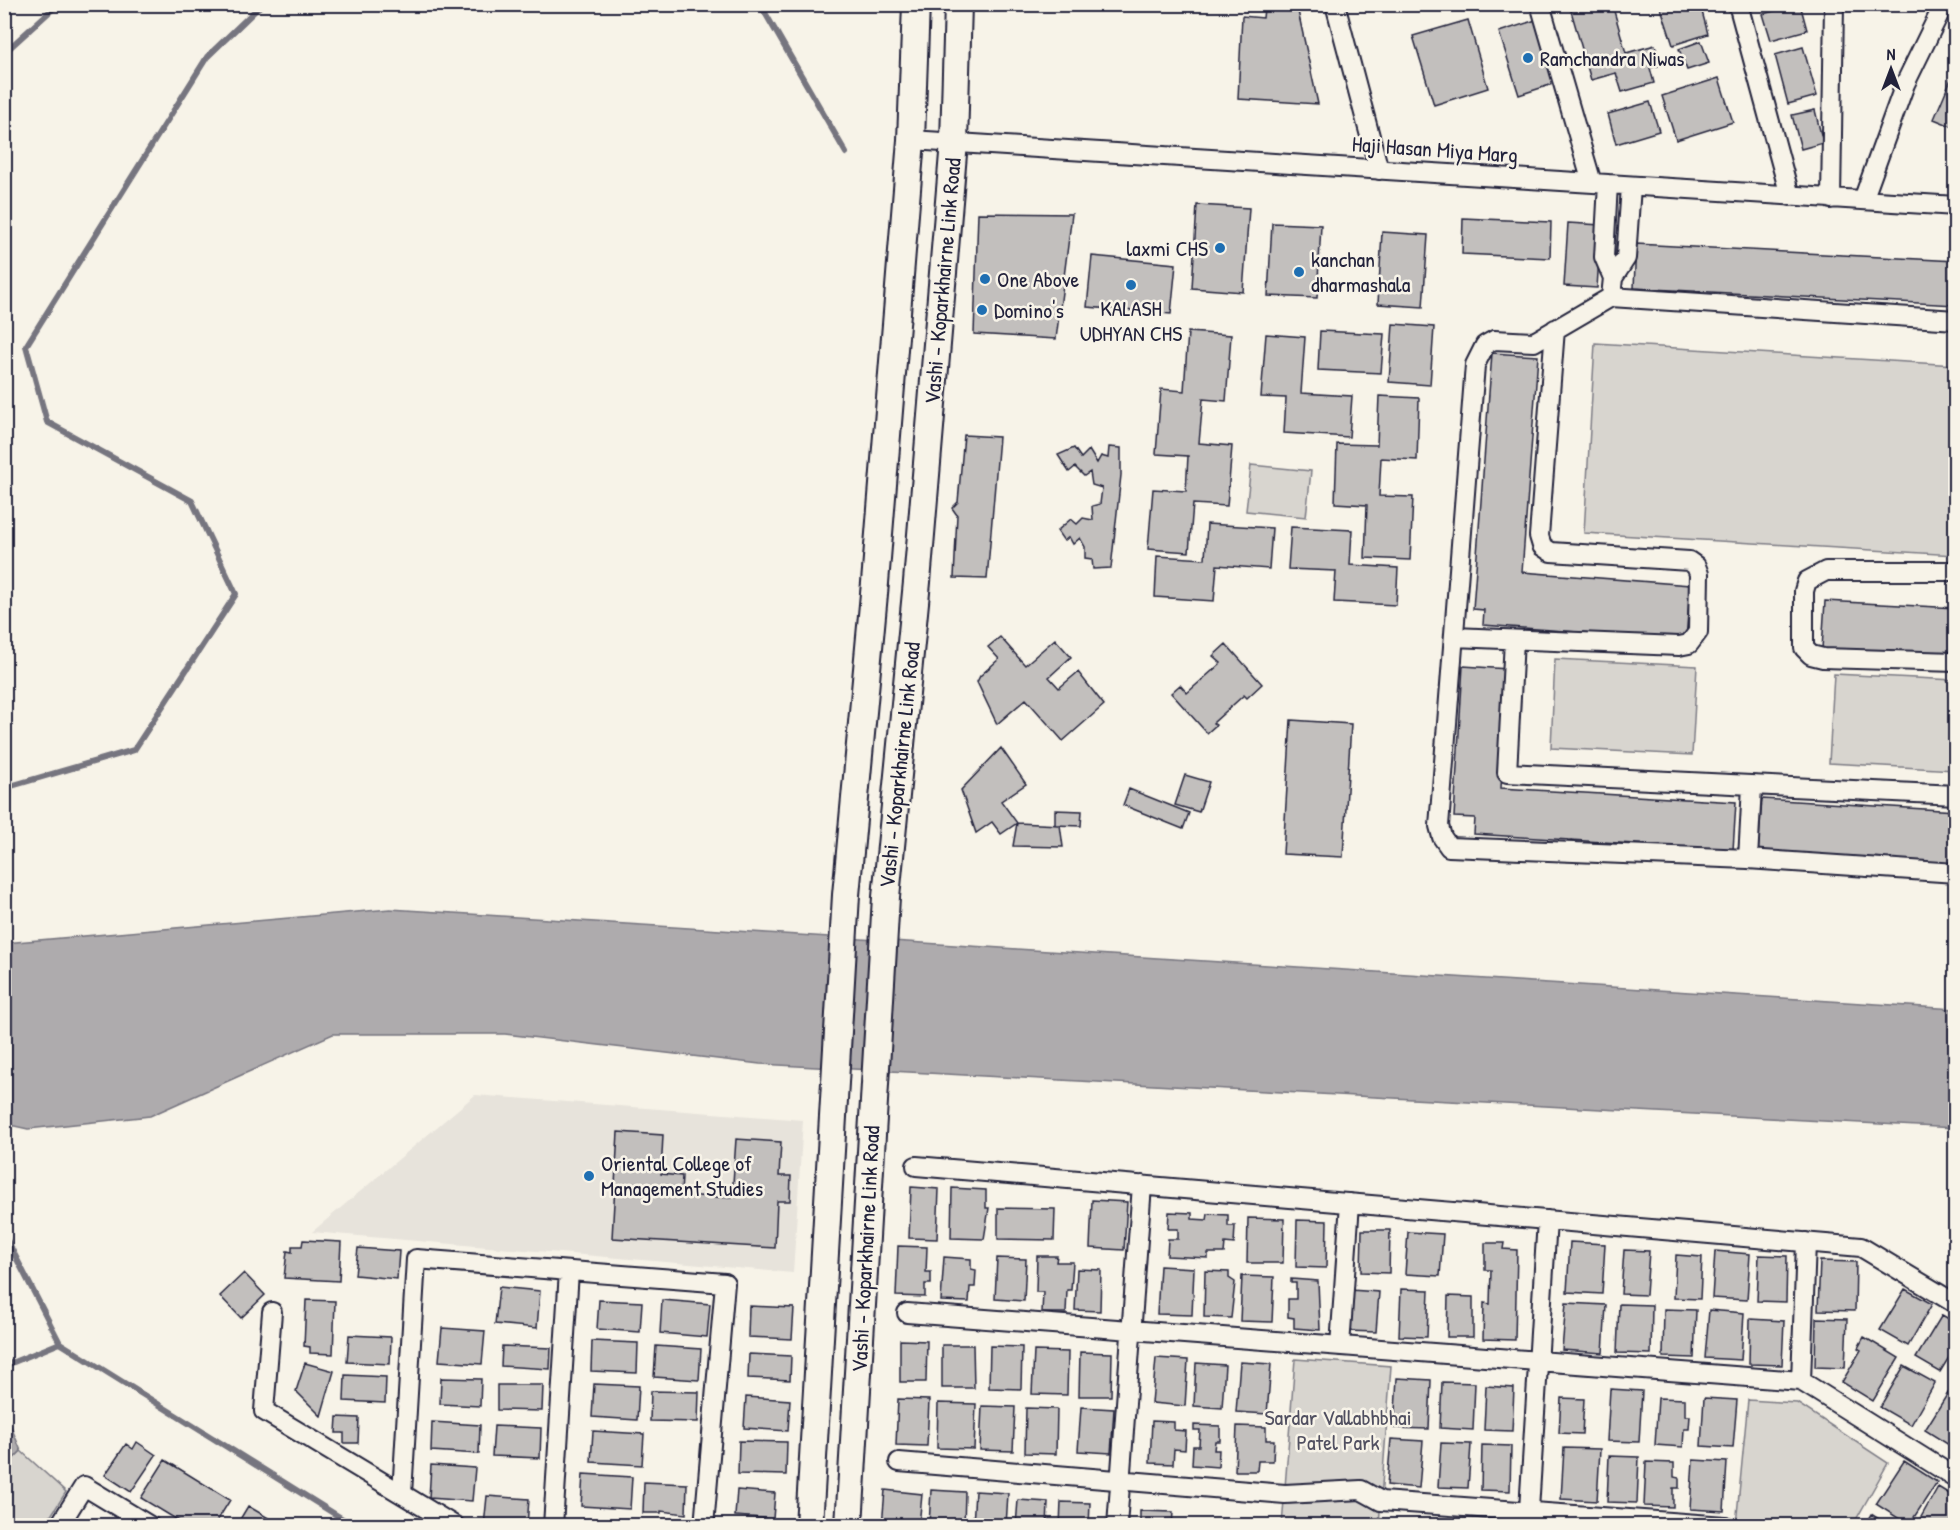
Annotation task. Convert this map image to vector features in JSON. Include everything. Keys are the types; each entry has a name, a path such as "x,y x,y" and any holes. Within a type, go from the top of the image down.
{"main road":[{"name":"Vashi - Koparkhairne Link Road","path":"809,1526 844,920 911,140 916,4"},
{"name":"Vashi - Koparkhairne Link Road","path":"849,1526 884,922 917,582 954,142 958,4"}],"street":[{"path":"1335,4 1378,170"},
{"path":"1540,4 1600,184 1604,257 1613,278"},
{"path":"1738,4 1790,196"},
{"path":"1831,199 1834,4"},
{"path":"1863,201 1905,84 1944,4"},
{"name":"Haji Hasan Miya Marg","path":"911,140 1956,206"},
{"path":"1611,297 1613,278 1626,258 1631,186"},
{"path":"1956,320 1611,297 1534,342 1494,340 1485,345 1475,365 1439,826 1442,837 1449,847 1748,860 1956,873"},
{"path":"1454,636 1679,646 1689,644 1696,639 1699,574 1696,566 1689,561 1551,552 1542,546 1539,536 1555,329"},
{"path":"1956,572 1826,571 1807,581 1804,603 1804,648 1811,655 1823,658 1956,662"},
{"path":"1514,640 1508,773 1956,795"},
{"path":"1748,860 1752,786"},
{"path":"916,1166 1861,1246 1956,1304"},
{"path":"1117,1526 1142,1185"},
{"path":"1340,1346 1350,1203"},
{"path":"1528,1519 1547,1220"},
{"path":"1801,1382 1806,1242"},
{"path":"402,1494 416,1259 725,1283 704,1526"},
{"path":"553,1526 569,1271"},
{"path":"272,1312 264,1411 455,1526"},
{"path":"907,1313 1801,1382 1956,1478"},
{"path":"899,1462 1285,1494 1361,1490 1381,1501 1528,1519 1725,1526"},
{"path":"59,1526 84,1486 150,1526"}],"shaded area":[{"path":"390,909 1955,1009 1955,1128 760,1064 505,1034 333,1034 150,1116 28,1129 5,1124 5,943"},
{"name":"Oriental College of Management Studies","path":"475,1095 803,1120 793,1273 312,1232"},
{"path":"4,1409 21,1451 5,1467 4,1467"}],"green space":[{"path":"1595,343 1955,365 1955,555 1584,533"},
{"path":"1251,465 1311,471 1306,517 1246,511"},
{"path":"1555,659 1697,666 1692,755 1551,748"},
{"path":"1834,674 1955,680 1955,770 1829,763"},
{"name":"Sardar Vallabhbhai Patel Park","path":"1295,1359 1391,1366 1379,1525 1282,1526"},
{"path":"1748,1400 1797,1403 1888,1463 1853,1525 1736,1525"},
{"path":"21,1451 66,1492 45,1525 5,1525 5,1467"}],"building":[{"path":"1569,4 1612,4 1626,53 1655,45 1661,65 1650,68 1654,83 1622,92 1616,73 1591,80"},
{"path":"1700,4 1708,34 1673,45 1660,5"},
{"path":"1800,4 1807,30 1771,40 1763,14"},
{"path":"1264,8 1298,11 1318,104 1238,99 1242,16 1263,18"},
{"path":"1468,20 1488,88 1434,105 1413,36"},
{"name":"Ramchandra Niwas","path":"1536,20 1556,83 1519,95 1499,32"},
{"path":"1701,41 1709,63 1687,70 1679,49"},
{"path":"1803,47 1817,96 1788,104 1775,55"},
{"path":"1956,67 1956,128 1934,119"},
{"path":"1719,78 1733,122 1676,140 1662,96"},
{"path":"1650,102 1659,131 1616,144 1608,114"},
{"path":"1815,110 1823,143 1801,149 1792,115"},
{"name":"laxmi CHS","path":"1197,205 1249,208 1243,292 1192,288"},
{"path":"978,213 1072,214 1056,339 974,334"},
{"path":"1463,218 1551,222 1550,258 1462,254"},
{"path":"1272,223 1321,225 1317,298 1268,296"},
{"path":"1568,223 1601,225 1597,288 1564,286"},
{"path":"1382,232 1428,235 1423,307 1378,304"},
{"path":"1636,244 1956,261 1956,305 1634,288"},
{"name":"KALASH UDHYAN CHS","path":"1092,256 1176,264 1171,314 1087,307"},
{"path":"1393,324 1434,327 1430,385 1389,382"},
{"path":"1320,331 1384,334 1381,373 1318,370"},
{"path":"1188,332 1231,335 1226,401 1203,399 1199,443 1232,446 1227,506 1193,504 1189,552 1148,549 1153,489 1186,491 1188,456 1156,454 1161,389 1184,391"},
{"path":"1266,334 1305,337 1301,393 1352,396 1349,437 1284,433 1286,398 1261,397"},
{"path":"1492,353 1538,356 1522,572 1690,585 1686,640 1483,625 1484,610 1473,609"},
{"path":"1379,396 1419,398 1417,460 1381,458 1379,496 1413,497 1410,560 1365,558 1367,505 1335,503 1337,444 1377,445"},
{"path":"964,435 999,437 987,579 954,578 957,515 952,508 958,502"},
{"path":"1109,447 1121,448 1121,475 1111,568 1093,569 1092,559 1085,558 1085,547 1080,538 1073,544 1069,537 1064,541 1057,531 1071,519 1077,524 1083,518 1093,520 1092,506 1100,504 1102,488 1092,485 1090,472 1084,476 1075,467 1069,472 1058,455 1074,448 1081,458 1089,450 1097,463 1101,456 1108,458"},
{"path":"1207,524 1272,528 1269,569 1217,565 1214,601 1155,597 1157,556 1205,559"},
{"path":"1291,527 1352,530 1350,565 1398,568 1396,605 1334,602 1336,571 1288,569"},
{"path":"1825,601 1956,608 1956,656 1822,649"},
{"path":"1000,637 1025,665 1055,639 1071,657 1049,677 1059,688 1078,672 1104,705 1063,741 1026,699 997,724 977,682 980,676 999,659 988,647"},
{"path":"1226,644 1262,684 1247,698 1244,695 1213,723 1216,725 1207,733 1171,693 1180,685 1187,693 1221,663 1213,656"},
{"path":"1463,666 1508,669 1501,788 1736,802 1733,850 1474,834 1475,818 1454,817"},
{"path":"1291,720 1351,724 1343,857 1283,854"},
{"path":"1001,748 1026,784 1001,801 1017,823 1001,834 992,822 976,833 961,790"},
{"path":"1185,775 1209,782 1199,812 1175,805"},
{"path":"1129,789 1189,813 1183,829 1123,805"},
{"path":"1762,799 1956,811 1956,865 1758,853"},
{"path":"1055,810 1082,811 1081,826 1055,825"},
{"path":"1017,823 1060,825 1063,847 1013,846"},
{"path":"618,1132 663,1135 661,1174 682,1176 681,1195 732,1198 736,1139 781,1142 779,1176 791,1176 790,1201 777,1201 775,1248 612,1238"},
{"path":"911,1187 939,1189 937,1239 909,1238"},
{"path":"952,1188 986,1190 986,1208 989,1208 984,1239 951,1238"},
{"path":"1092,1200 1127,1202 1124,1250 1090,1248"},
{"path":"998,1208 1055,1209 1054,1240 998,1239"},
{"path":"1169,1212 1192,1213 1192,1219 1207,1220 1208,1214 1228,1215 1228,1226 1235,1226 1234,1244 1225,1243 1224,1253 1208,1253 1208,1258 1167,1256 1168,1239 1178,1239 1178,1229 1168,1229"},
{"path":"1248,1218 1284,1219 1283,1263 1247,1263"},
{"path":"1297,1220 1327,1221 1326,1268 1296,1267"},
{"path":"1362,1230 1390,1230 1389,1273 1361,1272"},
{"path":"1408,1232 1443,1234 1440,1276 1405,1274"},
{"path":"303,1240 341,1242 339,1281 284,1278 287,1251 292,1252 292,1246 302,1246"},
{"path":"1570,1242 1605,1244 1602,1294 1567,1292"},
{"path":"1485,1243 1504,1243 1503,1249 1517,1250 1515,1340 1483,1339 1484,1303 1490,1304 1491,1270 1485,1270"},
{"path":"898,1246 927,1247 926,1272 931,1272 931,1284 925,1284 925,1297 896,1296"},
{"path":"358,1248 399,1251 397,1279 355,1275"},
{"path":"1624,1250 1649,1251 1646,1295 1621,1294"},
{"path":"1715,1251 1750,1254 1747,1300 1712,1298"},
{"path":"1676,1255 1702,1257 1700,1299 1674,1298"},
{"path":"1759,1255 1787,1256 1786,1302 1757,1301"},
{"path":"1037,1256 1057,1256 1056,1262 1073,1262 1071,1290 1067,1290 1066,1313 1042,1313 1043,1292 1036,1292"},
{"path":"944,1257 971,1259 971,1269 976,1270 975,1287 970,1287 969,1302 941,1301"},
{"path":"997,1258 1026,1259 1024,1301 995,1299"},
{"path":"1820,1261 1856,1262 1855,1311 1818,1310"},
{"path":"1160,1266 1194,1268 1192,1315 1157,1314"},
{"path":"1077,1269 1101,1270 1100,1311 1075,1310"},
{"path":"1205,1271 1229,1272 1229,1278 1235,1282 1231,1318 1204,1317"},
{"path":"244,1273 265,1295 241,1318 220,1296"},
{"path":"1242,1276 1274,1277 1272,1322 1240,1321"},
{"path":"1291,1279 1318,1281 1320,1330 1294,1328 1294,1318 1288,1317 1288,1299 1296,1299 1296,1283 1291,1283"},
{"path":"499,1287 540,1291 537,1328 495,1324"},
{"path":"1401,1289 1429,1290 1427,1337 1399,1336"},
{"path":"1905,1289 1932,1304 1908,1346 1880,1330"},
{"path":"1350,1290 1379,1292 1376,1332 1347,1331"},
{"path":"1448,1296 1473,1297 1473,1337 1447,1337"},
{"path":"306,1300 335,1301 333,1354 310,1353 310,1347 304,1346"},
{"path":"599,1300 642,1302 640,1332 597,1329"},
{"path":"662,1300 710,1304 707,1337 660,1333"},
{"path":"1566,1303 1606,1305 1603,1353 1562,1350"},
{"path":"1619,1304 1652,1305 1651,1354 1617,1353"},
{"path":"749,1306 794,1308 792,1339 748,1337"},
{"path":"1664,1309 1696,1310 1694,1358 1663,1357"},
{"path":"1709,1310 1744,1313 1741,1360 1705,1358"},
{"path":"1942,1315 1956,1323 1956,1346 1940,1372 1916,1358"},
{"path":"1816,1318 1847,1319 1845,1368 1815,1367"},
{"path":"1750,1319 1784,1321 1782,1365 1749,1364"},
{"path":"442,1328 485,1331 482,1364 439,1361"},
{"path":"349,1335 391,1337 390,1364 347,1362"},
{"path":"1864,1337 1899,1358 1873,1401 1842,1382 1861,1350 1858,1348"},
{"path":"900,1340 927,1341 926,1382 900,1382"},
{"path":"592,1341 638,1343 637,1373 591,1371"},
{"path":"942,1345 973,1345 974,1388 942,1388"},
{"path":"502,1346 551,1348 550,1369 501,1366"},
{"path":"656,1346 701,1349 699,1380 654,1377"},
{"path":"990,1346 1022,1347 1021,1389 989,1388"},
{"path":"1034,1351 1068,1352 1067,1395 1032,1394"},
{"path":"1080,1352 1112,1353 1111,1396 1079,1396"},
{"path":"749,1354 791,1356 790,1380 748,1378"},
{"path":"1156,1358 1188,1360 1185,1406 1152,1403"},
{"path":"1240,1362 1271,1364 1267,1414 1236,1412"},
{"path":"305,1363 334,1371 321,1416 296,1391"},
{"path":"1196,1363 1225,1365 1222,1408 1194,1406"},
{"path":"1904,1366 1935,1383 1911,1425 1880,1407"},
{"path":"345,1375 386,1377 385,1403 344,1401"},
{"path":"441,1378 481,1379 480,1406 440,1404"},
{"path":"1397,1378 1431,1380 1429,1429 1394,1428"},
{"path":"1442,1382 1475,1383 1473,1430 1440,1428"},
{"path":"594,1384 639,1386 637,1420 592,1417"},
{"path":"497,1385 543,1385 542,1411 497,1410"},
{"path":"1486,1386 1514,1388 1512,1431 1484,1430"},
{"path":"1610,1389 1642,1391 1639,1442 1607,1441"},
{"path":"651,1391 699,1392 698,1422 650,1421"},
{"path":"1948,1393 1956,1398 1956,1435 1949,1445 1925,1430"},
{"path":"746,1397 790,1400 788,1431 744,1428"},
{"path":"1561,1398 1584,1399 1582,1434 1559,1433"},
{"path":"1658,1398 1685,1399 1685,1416 1690,1416 1689,1429 1684,1429 1683,1447 1655,1445"},
{"path":"1704,1398 1737,1400 1733,1448 1701,1446"},
{"path":"898,1399 929,1400 927,1446 896,1445"},
{"path":"938,1403 976,1404 974,1449 937,1448"},
{"path":"982,1406 1015,1407 1013,1451 980,1450"},
{"path":"1081,1407 1114,1409 1111,1453 1078,1451"},
{"path":"1026,1408 1057,1409 1056,1454 1025,1453"},
{"path":"337,1417 359,1418 358,1443 344,1443 344,1433 336,1433"},
{"path":"1152,1421 1174,1422 1174,1430 1186,1431 1185,1450 1174,1449 1173,1464 1150,1463"},
{"path":"432,1422 480,1425 479,1454 431,1451"},
{"path":"1194,1425 1220,1426 1220,1441 1215,1441 1214,1450 1219,1450 1218,1467 1192,1465 1193,1446 1199,1446 1200,1430 1194,1430"},
{"path":"494,1426 541,1428 540,1458 492,1456"},
{"path":"1237,1426 1266,1427 1266,1440 1274,1440 1273,1461 1258,1461 1257,1471 1235,1471"},
{"path":"593,1431 644,1434 642,1465 591,1462"},
{"path":"1391,1439 1423,1441 1419,1488 1387,1485"},
{"path":"739,1441 787,1442 786,1475 738,1474"},
{"path":"137,1442 156,1455 131,1492 105,1475 126,1444 133,1449"},
{"path":"1441,1443 1471,1444 1468,1488 1438,1487"},
{"path":"1482,1445 1511,1446 1510,1491 1481,1490"},
{"path":"1564,1448 1600,1449 1597,1501 1561,1499"},
{"path":"1609,1456 1639,1457 1637,1503 1607,1502"},
{"path":"165,1460 230,1500 214,1526 184,1524 141,1498"},
{"path":"1693,1460 1727,1462 1724,1511 1690,1509"},
{"path":"1904,1461 1937,1482 1909,1525 1876,1504"},
{"path":"1646,1462 1674,1463 1674,1477 1679,1478 1679,1488 1673,1488 1673,1507 1644,1506"},
{"path":"431,1465 475,1468 472,1501 429,1498"},
{"path":"583,1474 632,1477 630,1509 581,1506"},
{"path":"644,1482 687,1484 686,1514 661,1511 661,1513 643,1513"},
{"path":"1938,1487 1956,1498 1956,1526 1916,1526"},
{"path":"737,1490 775,1493 773,1519 735,1516"},
{"path":"885,1490 922,1494 919,1526 882,1526"},
{"path":"931,1490 965,1492 964,1526 929,1526"},
{"path":"975,1491 1008,1493 1006,1526 973,1526"},
{"path":"487,1496 529,1499 527,1526 484,1526"},
{"path":"1018,1500 1048,1502 1047,1526 1016,1526"},
{"path":"1061,1502 1090,1503 1089,1526 1060,1526"},
{"path":"248,1506 277,1523 276,1526 236,1526"},
{"path":"1140,1511 1173,1512 1172,1526 1140,1526"},
{"path":"1871,1514 1890,1526 1864,1526"},
{"path":"582,1522 627,1524 627,1526 582,1526"}],"waterway":[{"path":"4,53 58,4"},
{"path":"4,788 134,750 236,594 192,501 47,422 26,346 207,57 262,4"},
{"path":"760,4 846,153"},
{"path":"4,1234 60,1343 354,1526"},
{"path":"4,1366 60,1343"}],"place":[{"name":"Ramchandra Niwas","path":"1528,58"},
{"name":"laxmi CHS","path":"1220,248"},
{"name":"kanchan dharmashala","path":"1299,272"},
{"name":"One Above","path":"985,279"},
{"name":"KALASH UDHYAN CHS","path":"1131,285"},
{"name":"Domino's","path":"982,310"},
{"name":"Oriental College of Management Studies","path":"589,1176"}]}
